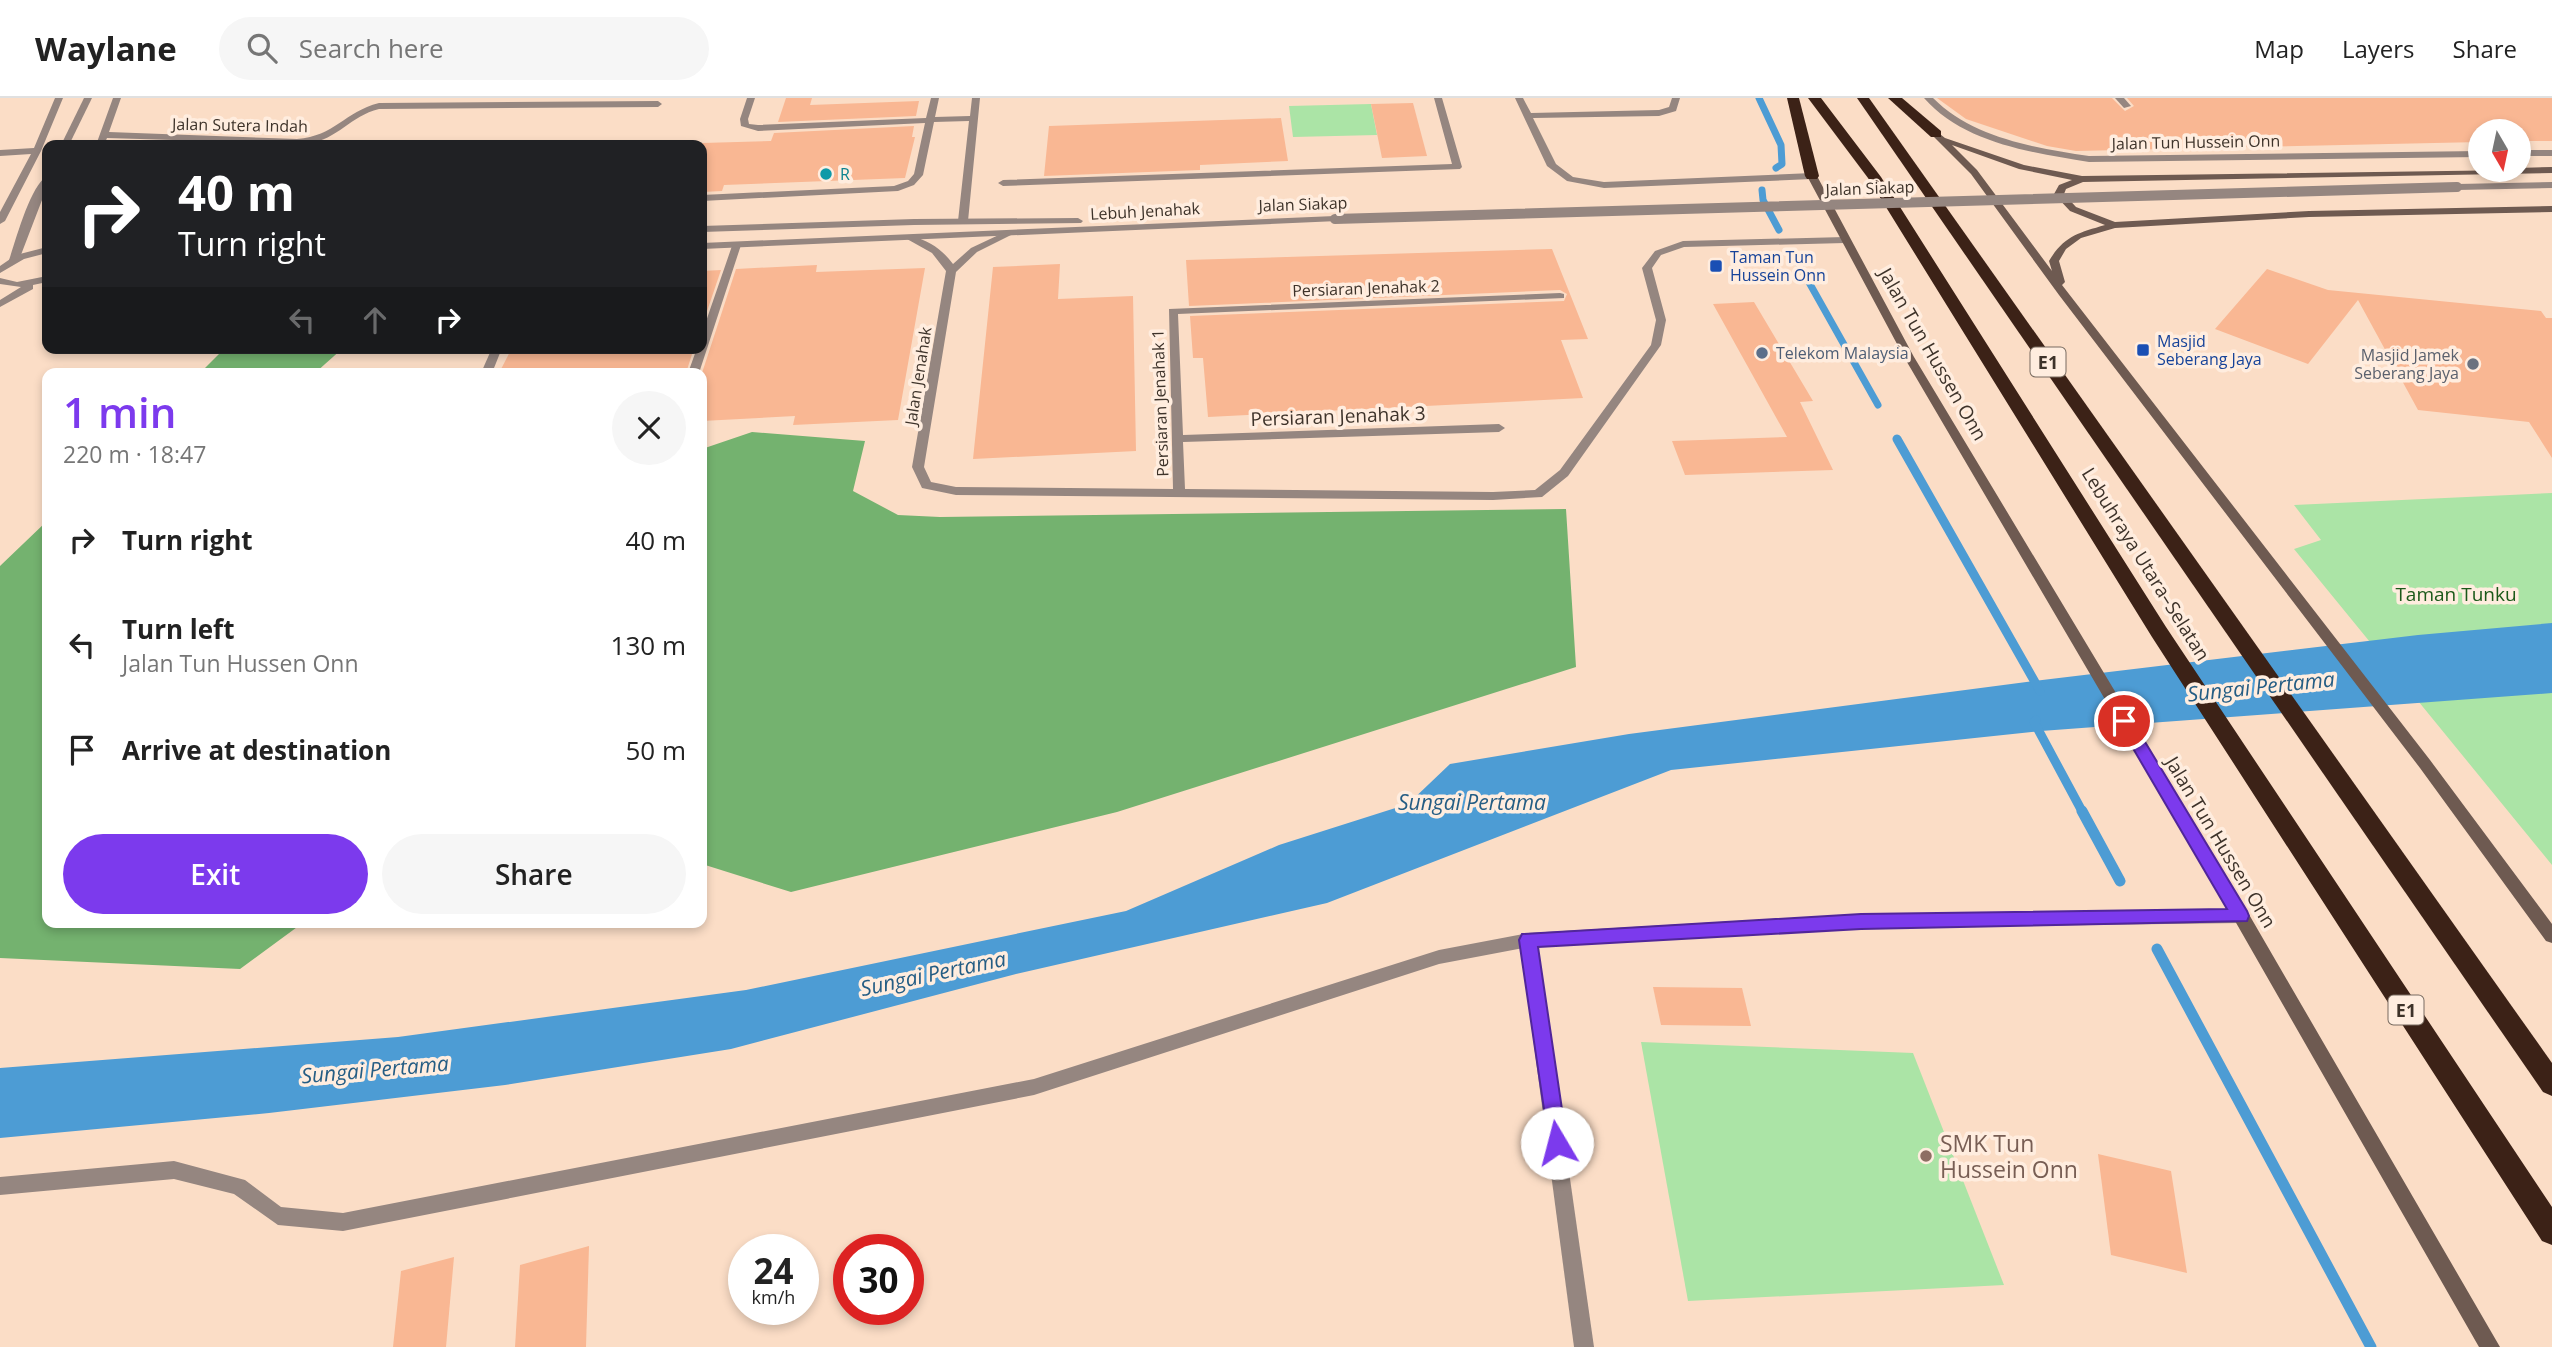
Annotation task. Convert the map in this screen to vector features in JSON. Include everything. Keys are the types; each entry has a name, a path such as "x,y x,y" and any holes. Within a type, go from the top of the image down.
{"highway":[{"path":"1793,98 1812,176"},
{"name":"Lebuhraya Utara–Selatan","path":"1814,98 1874,177 2159,632 2552,1231"},
{"name":"Lebuhraya Utara–Selatan","path":"1863,98 2552,1084"},
{"path":"1894,98 1936,134"}],"main road":[{"path":"1936,134 1963,148 2022,167 2082,179 2552,170"},
{"path":"1936,134 1974,172 2063,293 2425,764 2552,936"},
{"name":"Jalan Tun Hussen Onn","path":"1812,176 1909,357 2241,916 2490,1347"},
{"path":"2082,179 2062,187 2059,194 2073,209 2085,216 2114,225"},
{"path":"2063,293 2054,261 2062,247 2078,236 2114,225 2309,214 2552,209"}],"street":[{"path":"0,221 37,151 59,98"},
{"path":"67,140 88,98"},
{"path":"102,140 117,98"},
{"path":"751,98 744,119 745,126 758,128 974,118"},
{"path":"707,198 895,189 911,183 918,175 935,98"},
{"path":"963,222 976,98"},
{"path":"1003,183 1457,166 1438,98"},
{"path":"1519,98 1552,166 1570,179 1604,185 1812,176"},
{"path":"1527,116 1659,113 1673,109 1676,98"},
{"name":"Jalan Tun Hussein Onn","path":"1928,98 1937,110 1968,127 2059,155 2089,159 2468,154"},
{"path":"2119,98 2127,106"},
{"name":"Jalan Sutera Indah","path":"317,140 334,133 352,115 379,106 658,104"},
{"name":"Jalan Sutera Indah","path":"105,135 241,140"},
{"path":"0,153 37,151"},
{"path":"2531,153 2552,153"},
{"name":"Jalan Siakap","path":"1209,223 2552,184"},
{"path":"14,260 42,188"},
{"name":"Lebuh Jenahak","path":"707,229 963,222 1209,223"},
{"name":"Lebuh Jenahak","path":"707,246 912,239 1209,223"},
{"path":"912,239 932,247 945,258 951,271 974,250 1008,234"},
{"path":"1179,494 1538,494 1564,473 1657,345 1661,320 1647,268 1658,253 1683,244 1845,240"},
{"path":"707,333 736,245"},
{"path":"0,270 14,260 42,252"},
{"name":"Jalan Jenahak","path":"951,271 919,467 926,485 956,491 1179,494"},
{"path":"0,281 17,285 42,281"},
{"path":"0,304 42,281"},
{"name":"Persiaran Jenahak 2","path":"1173,311 1560,296"},
{"name":"Persiaran Jenahak 1","path":"1173,311 1179,494"},
{"name":"Persiaran Jenahak 3","path":"1178,439 1499,428"},
{"path":"0,1186 174,1170 239,1186 278,1216 343,1222 1034,1087 1439,957 1528,940 1861,921 2241,916"},
{"path":"1528,940 1584,1347"}],"green space":[{"path":"1371,104 1377,135 1293,137 1289,106"},
{"path":"219,354 336,354 321,368 205,368"},
{"path":"752,432 865,441 853,491 898,515 940,517 1566,509 1576,667 1117,812 791,892 707,866 707,447"},
{"name":"Taman Tunku","path":"2552,493 2552,865 2294,549 2321,540 2294,505"},
{"path":"42,526 42,928 296,928 240,969 0,958 0,566"},
{"path":"1641,1042 1913,1053 2004,1285 1688,1301"}],"water":[{"name":"Sungai Pertama","path":"2552,623 2552,693 2041,731 1671,770 1327,903 1016,974 731,1049 505,1085 269,1113 0,1138 0,1068 398,1037 746,990 1126,911 1279,845 1408,804 1450,764 1629,734 2034,681 2418,635"}],"building":[{"path":"786,98 812,98 810,105 919,101 916,116 778,122"},
{"path":"1937,98 2112,98 2125,111 2134,106 2127,98 2552,98 2552,141 2531,141 2531,119 2468,119 2468,142 2076,151 2047,146 1966,119"},
{"path":"1413,103 1427,156 1382,158 1371,104"},
{"path":"1281,118 1288,161 1200,165 1200,170 1044,176 1049,126"},
{"path":"914,126 912,137 915,137 905,178 724,185 722,191 707,192 707,143 771,141 774,133"},
{"path":"1552,249 1588,339 1561,340 1583,398 1208,417 1203,358 1193,358 1190,316 1564,301 1567,294 1560,290 1189,306 1186,260"},
{"path":"1060,264 1058,299 1133,296 1136,451 973,459 993,267"},
{"path":"817,265 816,272 925,268 898,420 793,425 795,416 707,421 707,368 704,368 736,269"},
{"name":"Masjid Jamek Seberang Jaya","path":"2267,269 2328,290 2541,311 2546,318 2552,318 2552,458 2529,422 2418,410 2358,300 2308,364 2215,329"},
{"path":"721,270 707,311 707,271"},
{"path":"1754,302 1813,401 1800,402 1833,470 1685,475 1672,441 1787,437 1713,304"},
{"path":"509,354 692,354 688,368 502,368"},
{"path":"1653,987 1742,988 1751,1026 1661,1025"},
{"path":"2098,1154 2171,1171 2187,1273 2111,1255"},
{"path":"589,1246 586,1347 515,1347 520,1265"},
{"path":"454,1257 446,1347 393,1347 401,1271"}],"waterway":[{"path":"1759,98 1781,145 1782,164 1776,168"},
{"path":"1762,190 1763,200 1779,230"},
{"path":"1797,261 1878,405"},
{"path":"1897,439 2040,691"},
{"path":"2036,720 2034,722 2083,813"},
{"path":"2082,811 2120,881"},
{"path":"2157,949 2371,1347"}],"place":[{"name":"R","path":"826,174"},
{"name":"Taman Tun Hussein Onn","path":"1716,266"},
{"name":"Masjid Seberang Jaya","path":"2143,350"},
{"name":"Telekom Malaysia","path":"1762,353"},
{"name":"Masjid Jamek Seberang Jaya","path":"2473,364"},
{"name":"SMK Tun Hussein Onn","path":"1926,1156"}],"route":[{"path":"1557,1143 1528,940 1861,921 2241,916 2124,721"}]}
